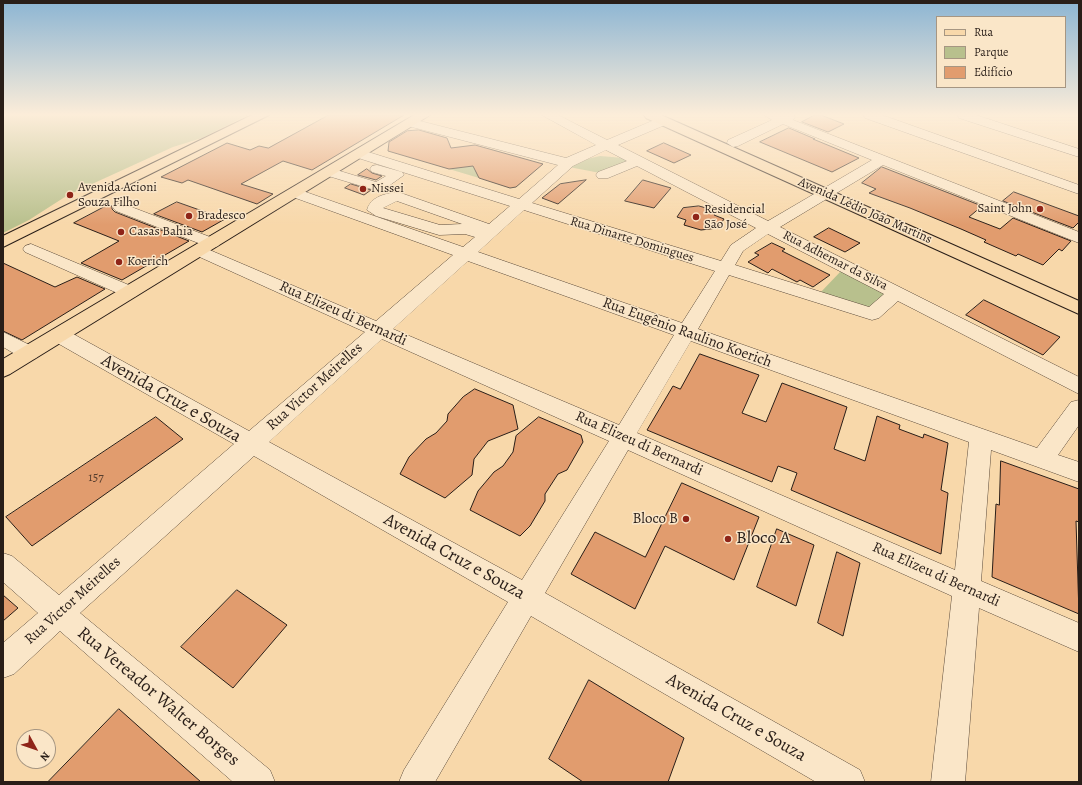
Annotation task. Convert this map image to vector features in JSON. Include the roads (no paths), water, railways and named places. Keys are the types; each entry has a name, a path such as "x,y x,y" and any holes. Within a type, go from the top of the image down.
{"main road":[{"path":"3,242 188,152"},
{"path":"3,369 364,152"},
{"name":"Avenida Lédio João Martins","path":"741,152 1079,296"},
{"name":"Avenida Lédio João Martins","path":"751,152 1079,308"}],"street":[{"path":"524,152 568,163"},
{"name":"Rua Victor Meirelles","path":"3,664 466,254 479,230 521,205 568,163 590,152"},
{"name":"Rua Adhemar da Silva","path":"620,152 1079,386"},
{"path":"862,152 1079,238"},
{"path":"972,152 1079,190"},
{"path":"587,153 634,159"},
{"path":"330,172 378,187 397,175 355,157"},
{"name":"Rua Dinarte Domingues","path":"355,157 521,205 872,314 897,292"},
{"path":"603,175 634,159"},
{"path":"416,782 723,268 741,244 882,160"},
{"name":"Rua Eugênio Raulino Koerich","path":"295,193 1079,472"},
{"path":"398,196 479,230 439,230 381,213 375,210 376,205 391,197 398,196"},
{"name":"Rua Elizeu di Bernardi","path":"121,208 380,330 1079,638"},
{"path":"26,251 124,296"},
{"name":"Avenida Cruz e Souza","path":"59,335 527,598 848,782"},
{"path":"3,339 29,353"},
{"path":"1042,459 1079,408"},
{"path":"948,782 981,437"},
{"name":"Rua Vereador Walter Borges","path":"3,565 258,782"}],"place":[{"name":"Nissei","path":"363,189"},
{"name":"Avenida Acioni Souza Filho","path":"70,195"},
{"name":"Saint John","path":"1040,209"},
{"name":"Bradesco","path":"189,216"},
{"name":"Residencial São José","path":"696,217"},
{"name":"Casas Bahia","path":"121,232"},
{"name":"Koerich","path":"119,262"},
{"name":"Bloco B","path":"686,519"},
{"name":"Bloco A","path":"728,539"}]}
